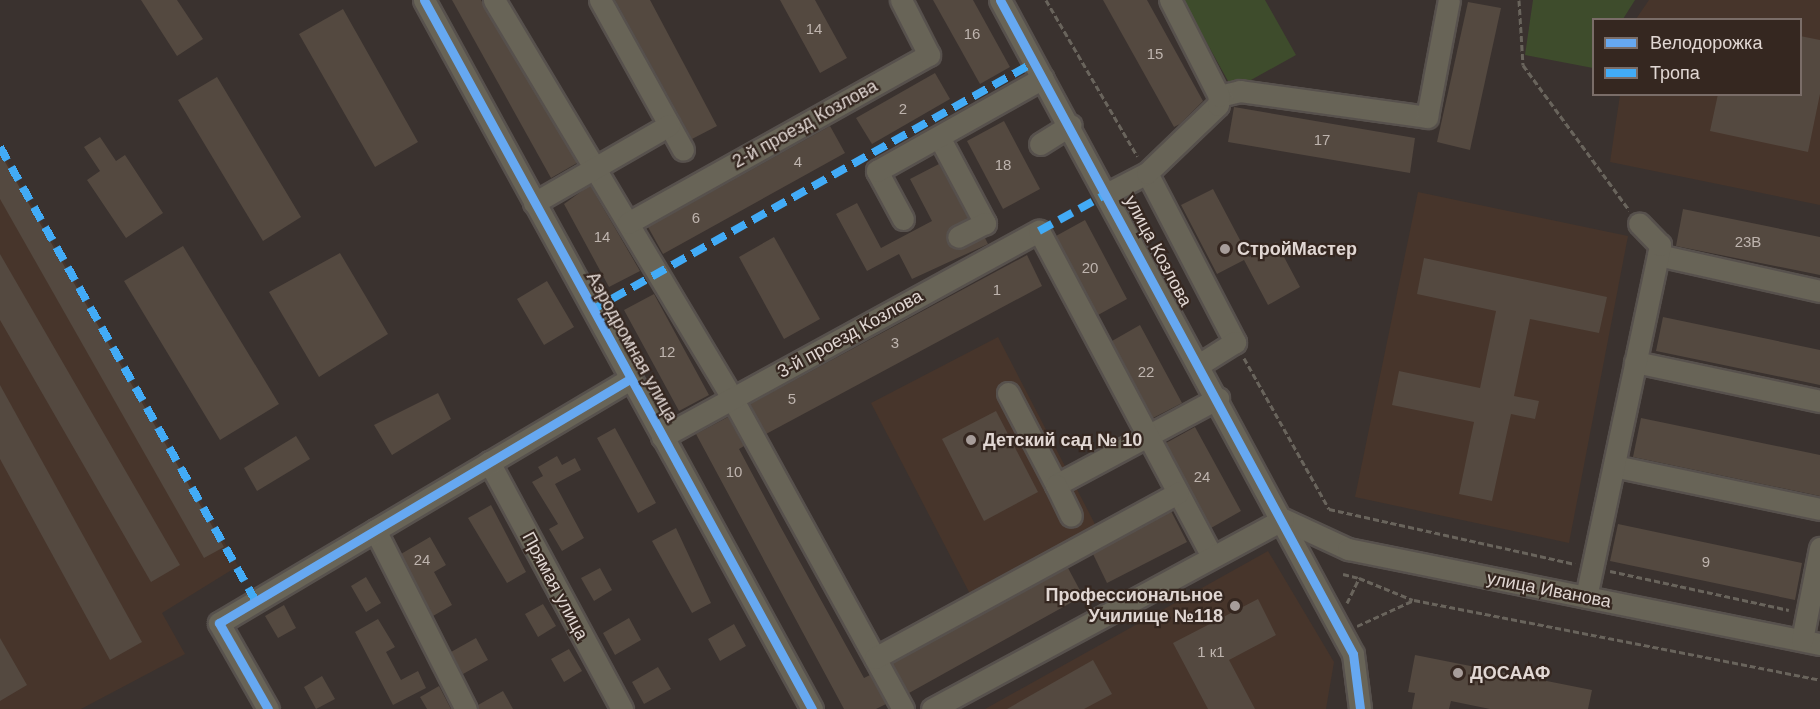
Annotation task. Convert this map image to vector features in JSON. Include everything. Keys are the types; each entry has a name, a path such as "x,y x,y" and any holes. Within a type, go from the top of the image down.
{"street":[{"name":"Аэродромная улица","path":"424,0 812,709"},
{"path":"494,0 732,398 903,709"},
{"path":"600,0 683,150"},
{"name":"улица Козлова","path":"1000,0 1108,193 1353,654 1360,709"},
{"path":"1108,193 1147,173 1218,105 1220,96 1170,0"},
{"path":"1220,96 1240,91 1427,117 1449,0"},
{"name":"2-й проезд Козлова","path":"628,223 929,55 904,1"},
{"path":"903,219 877,171 1043,78"},
{"path":"534,203 669,125"},
{"path":"1040,144 1070,125"},
{"path":"939,136 985,223 958,237"},
{"path":"1147,173 1235,342 1200,364"},
{"path":"1586,597 1660,245 1639,223"},
{"name":"3-й проезд Козлова","path":"662,437 1039,231 1146,437"},
{"path":"1658,255 1820,291"},
{"path":"1635,362 1820,401"},
{"path":"268,709 219,623 630,379"},
{"path":"1008,393 1071,516"},
{"path":"1056,485 1218,398"},
{"path":"1146,437 1212,557"},
{"name":"Прямая улица","path":"489,462 622,709"},
{"path":"1614,466 1820,509"},
{"path":"875,657 1179,494"},
{"path":"932,709 1283,519"},
{"name":"улица Иванова","path":"1283,519 1348,549 1811,642"},
{"path":"375,530 466,709"},
{"path":"1811,642 1806,614 1820,548"}],"path":[{"path":"1046,0 1147,173"},
{"path":"1519,0 1523,65 1639,223"},
{"path":"1235,342 1329,509 1806,614"},
{"path":"1343,574 1414,600 1820,680"},
{"path":"1340,629 1359,579"},
{"path":"1340,629 1414,600"}],"shaded area":[{"path":"1649,0 1820,0 1820,205 1610,162 1620,96 1802,96 1802,18 1637,18"},
{"path":"0,149 238,566 162,613 185,654 81,709 0,709"},
{"path":"1418,192 1628,236 1569,543 1355,497"},
{"name":"Детский сад № 10","path":"998,337 1097,528 970,594 871,403"},
{"name":"Профессиональное Училище №118","path":"1268,551 1334,662 1326,709 985,709"}],"green space":[{"path":"1183,0 1265,0 1296,55 1233,90"},
{"path":"1533,0 1635,0 1624,18 1592,18 1592,68 1525,55"}],"building":[{"path":"141,0 177,0 203,39 177,56"},
{"path":"452,0 481,0 577,163 551,178"},
{"path":"615,0 650,0 717,126 692,139"},
{"path":"780,0 815,0 847,58 820,73"},
{"path":"933,0 973,0 1010,67 980,84"},
{"path":"1103,0 1147,0 1203,101 1180,124 1174,127"},
{"path":"1468,2 1501,8 1470,150 1437,142"},
{"path":"343,9 418,142 375,167 299,34"},
{"path":"1802,36 1820,40 1820,94 1808,152 1710,131 1718,96 1802,96"},
{"path":"935,73 950,99 872,144 856,118"},
{"path":"217,77 301,217 263,241 178,100"},
{"path":"1234,107 1415,138 1410,173 1228,142"},
{"path":"1004,121 1040,189 1003,209 967,141"},
{"path":"830,126 845,153 663,254 648,227"},
{"path":"100,137 116,161 125,155 163,213 126,238 87,180 100,171 84,147"},
{"path":"0,153 224,547 204,558 0,199"},
{"path":"939,164 968,218 948,230 947,243 958,250 985,238 988,244 912,279 899,254 867,271 836,214 857,203 881,248 932,221 910,179"},
{"path":"590,185 640,271 609,287 564,204"},
{"name":"СтройМастер","path":"1213,189 1249,257 1276,242 1300,287 1268,305 1244,260 1217,274 1181,205"},
{"path":"1683,209 1820,237 1820,275 1676,246"},
{"path":"1085,220 1127,299 1098,315 1056,236"},
{"path":"774,237 820,319 784,339 739,257"},
{"path":"183,246 279,404 220,440 124,281"},
{"path":"340,253 388,334 319,377 269,292"},
{"path":"0,254 180,565 151,582 0,320"},
{"path":"1027,255 1042,286 766,434 750,404"},
{"path":"1424,258 1607,297 1599,333 1530,319 1514,396 1539,401 1535,419 1511,414 1492,501 1459,494 1474,422 1392,405 1399,371 1480,388 1496,311 1417,294"},
{"path":"547,281 574,327 544,345 517,299"},
{"path":"654,294 709,395 679,411 624,310"},
{"path":"1663,317 1820,350 1820,385 1656,351"},
{"path":"1140,325 1182,403 1153,418 1112,341"},
{"path":"0,385 142,642 110,660 0,459"},
{"path":"438,393 451,419 392,455 374,425"},
{"path":"996,411 1038,492 984,521 942,439"},
{"path":"728,417 744,446 739,449 779,524 864,678 870,675 886,704 876,709 844,709 696,434"},
{"path":"1641,418 1820,455 1820,496 1633,457"},
{"path":"1195,427 1241,511 1211,528 1166,443"},
{"path":"615,428 656,503 638,513 597,438"},
{"path":"296,436 310,459 257,491 244,468"},
{"path":"557,456 562,465 575,458 581,470 555,484 584,538 562,551 549,529 558,524 532,482 543,476 538,467"},
{"path":"491,505 526,572 507,583 468,518"},
{"path":"1171,511 1187,542 1107,583 1093,554"},
{"path":"1618,524 1802,563 1795,600 1610,561"},
{"path":"676,528 711,603 692,613 652,541"},
{"path":"430,537 446,565 434,572 452,605 433,616 401,554"},
{"path":"600,568 612,590 594,601 581,578"},
{"path":"1068,568 1083,596 909,693 892,663"},
{"path":"366,577 381,603 366,612 351,586"},
{"path":"1258,599 1276,635 1229,660 1255,709 1208,709 1173,643"},
{"path":"543,604 556,626 538,637 525,614"},
{"path":"284,605 296,628 278,638 265,616"},
{"path":"629,618 641,640 615,655 603,633"},
{"path":"378,619 395,647 386,652 401,680 418,671 426,688 393,705 355,632"},
{"path":"734,624 746,646 720,661 708,639"},
{"path":"0,638 27,685 0,701"},
{"path":"476,638 488,660 463,674 451,652"},
{"path":"569,649 582,671 564,682 551,659"},
{"name":"ДОСААФ","path":"1415,655 1592,690 1588,709 1490,709 1451,701 1449,709 1412,709 1415,693 1408,692"},
{"path":"1093,660 1112,694 1084,709 1007,709"},
{"path":"658,667 671,689 644,704 632,682"},
{"path":"322,676 335,699 316,709 304,687"},
{"path":"439,686 451,709 427,709 420,697"},
{"path":"503,691 513,709 479,709 478,705"}],"marked path":[{"path":"592,310 1035,62"},
{"path":"0,147 255,600"},
{"path":"1039,231 1108,193"}],"cycle path":[{"path":"424,0 812,709"},
{"path":"1000,0 1353,654 1360,709"},
{"path":"268,709 219,623 630,379"}],"place":[{"name":"СтройМастер","path":"1225,249"},
{"name":"Детский сад № 10","path":"971,440"},
{"name":"Профессиональное Училище №118","path":"1235,606"},
{"name":"ДОСААФ","path":"1458,673"}]}
